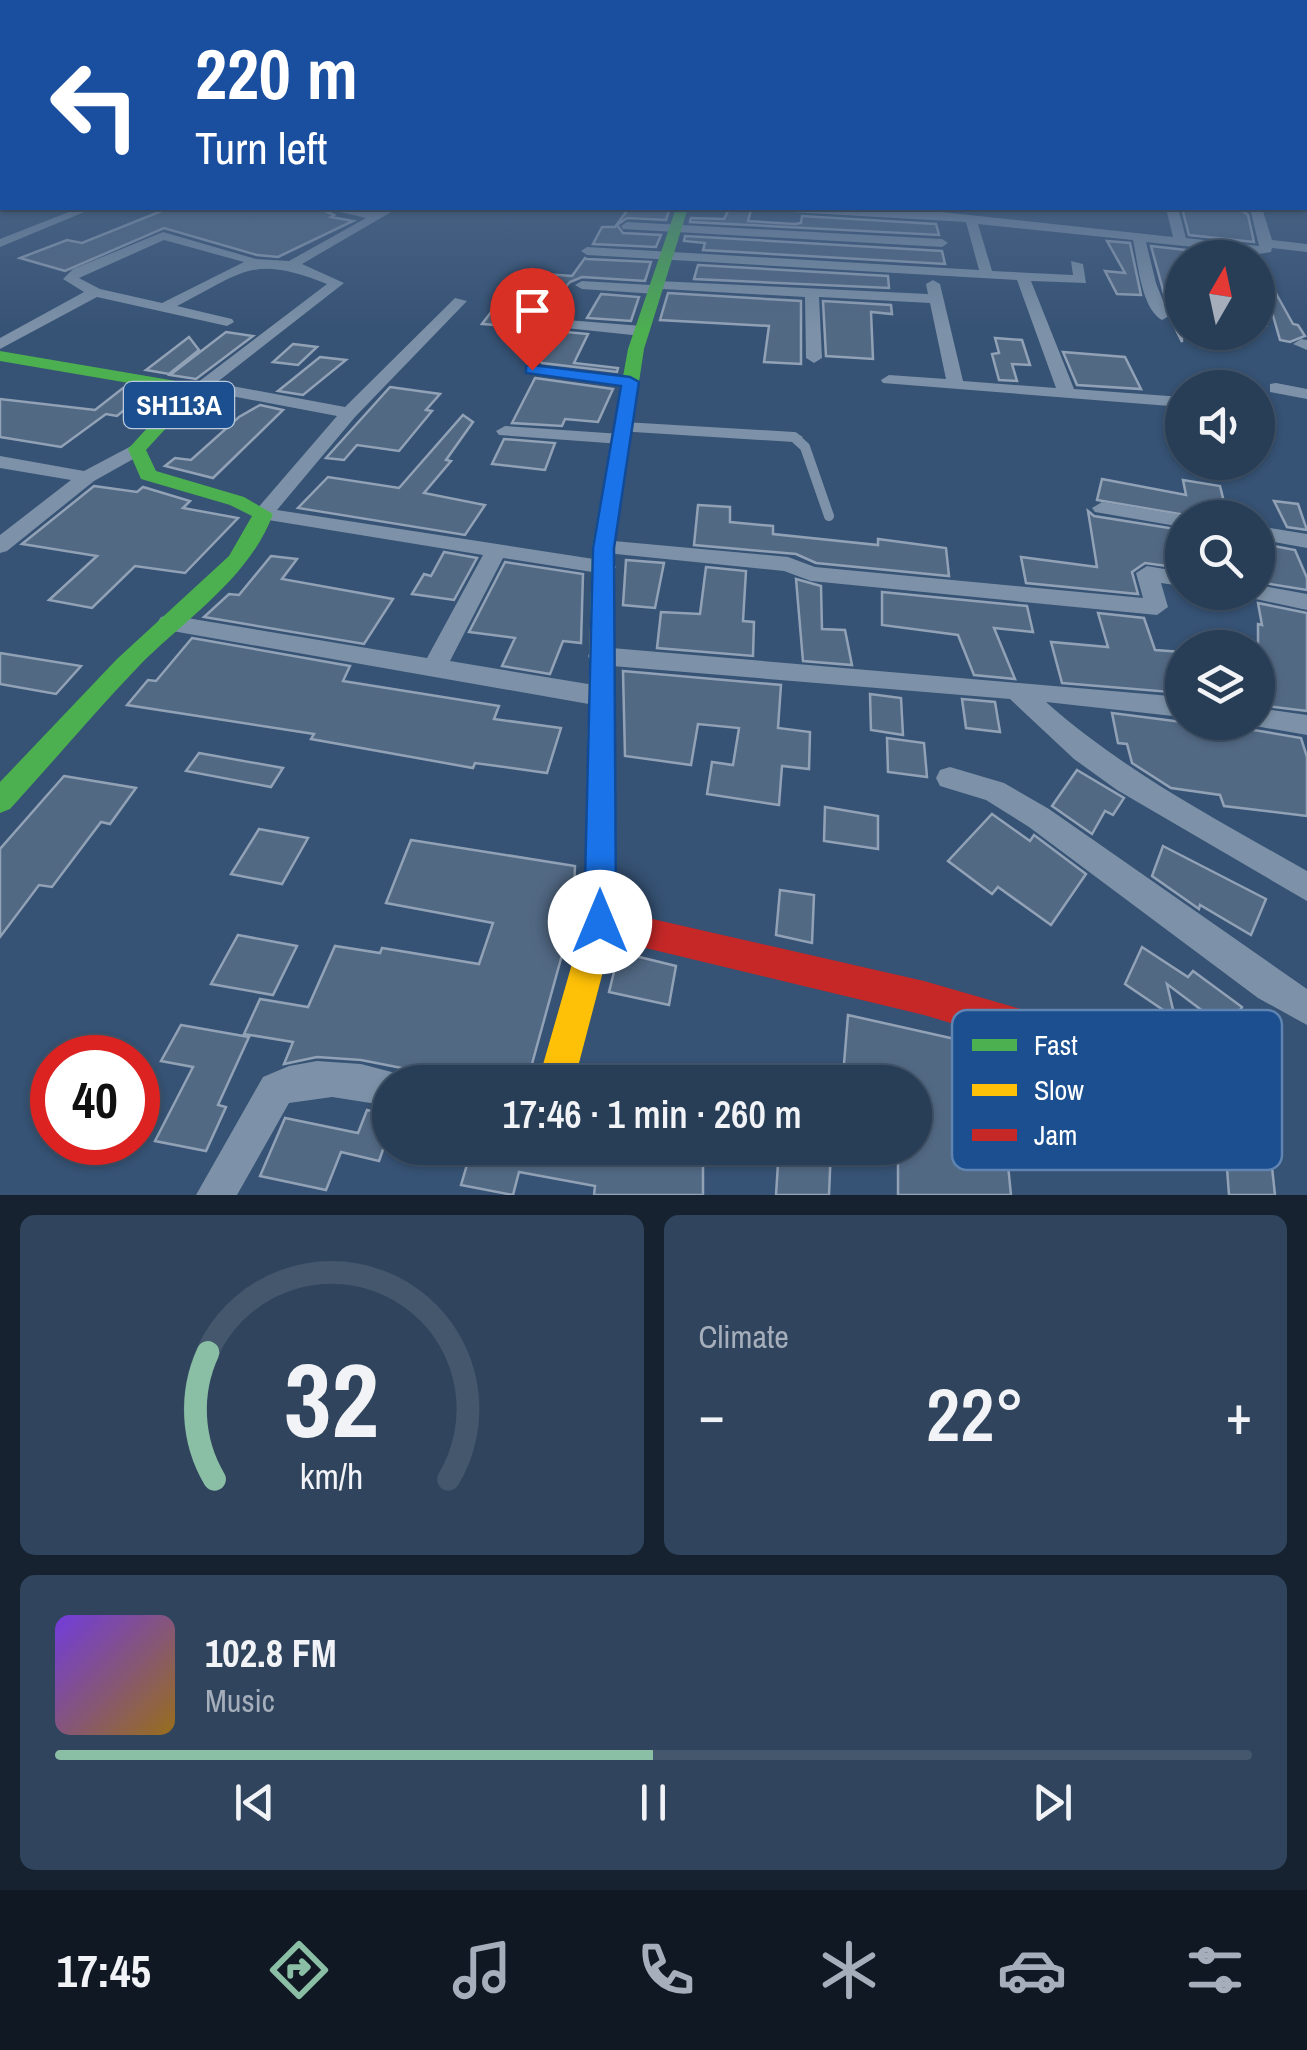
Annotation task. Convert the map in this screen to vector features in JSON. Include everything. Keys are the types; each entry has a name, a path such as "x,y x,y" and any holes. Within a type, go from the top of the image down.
{"street":[{"path":"0,243 60,219"},
{"path":"291,265 371,219"},
{"path":"627,226 673,219"},
{"path":"561,1065 600,922 604,557 630,382 678,219"},
{"path":"686,219 942,243"},
{"path":"965,219 1165,240"},
{"path":"1029,219 1029,226"},
{"path":"972,220 987,276"},
{"path":"227,322 95,292 72,282 71,276 162,236 249,258 252,263"},
{"path":"1139,238 1162,316"},
{"path":"1275,246 1307,248"},
{"path":"587,251 1081,280 1076,264"},
{"path":"163,308 252,263 291,265 338,283 181,402"},
{"path":"930,272 955,383"},
{"path":"1024,278 1066,391"},
{"path":"582,284 935,300"},
{"path":"1,354 95,292"},
{"path":"812,293 814,358"},
{"path":"0,801 169,624 192,606 257,534 263,514 350,412 460,301"},
{"path":"542,322 642,332"},
{"name":"SH113A","path":"1,354 170,385 181,402 137,449 148,476 238,501 263,514"},
{"path":"532,370 630,382"},
{"path":"890,380 1165,400"},
{"path":"203,386 350,412"},
{"path":"1276,388 1307,394"},
{"path":"504,431 794,437"},
{"path":"0,546 88,478 137,449"},
{"path":"0,462 88,478"},
{"path":"1102,508 1165,517"},
{"path":"263,514 496,551 788,564 811,574 1157,607 1147,573 1165,576"},
{"path":"1275,535 1307,540"},
{"path":"434,668 496,551"},
{"path":"1275,596 1307,602"},
{"path":"169,624 600,696"},
{"path":"600,656 1165,705"},
{"path":"1016,690 1083,752 1127,782 1307,887"},
{"path":"1275,720 1307,725"},
{"path":"950,778 994,791 1039,818 1270,986 1307,1008"},
{"path":"600,922 965,1010"},
{"path":"215,1195 276,1090 289,1083 313,1079 348,1079 372,1084"}],"lane":[{"path":"794,437 805,447 829,516"}],"building":[{"path":"142,219 353,221 278,257 257,255 164,228 65,271 20,258 67,240 82,243"},
{"path":"621,219 626,219 617,225 623,233 661,235 656,247 593,244 602,227 615,227"},
{"path":"691,219 795,224 802,219 848,219 936,224 939,235 690,222"},
{"path":"1185,219 1249,219 1254,240 1189,235"},
{"path":"685,236 942,251 945,264 703,250 705,243 684,241"},
{"path":"1107,241 1130,243 1141,295 1117,294 1105,271 1125,273"},
{"path":"1151,246 1165,248 1165,297"},
{"path":"585,258 651,262 645,281 582,277 570,282 558,296 532,292 545,274 572,276"},
{"path":"698,265 888,276 889,288 694,279"},
{"path":"1275,292 1293,324 1305,336 1290,342 1280,340 1275,322"},
{"path":"668,293 801,301 801,364 764,362 769,326 660,320"},
{"path":"601,294 639,297 631,321 587,318"},
{"path":"823,301 891,305 892,314 871,312 873,359 826,356"},
{"path":"498,303 523,305 508,326 482,324"},
{"path":"555,331 588,334 574,363 618,368 617,372 542,363 536,355"},
{"path":"226,332 253,336 196,379 170,375"},
{"path":"189,337 199,350 169,374 146,370"},
{"path":"995,338 1022,340 1030,365 1012,364 1017,381 999,380 992,354 999,353"},
{"path":"293,344 317,347 298,365 273,362"},
{"path":"1063,352 1125,357 1141,389 1077,385"},
{"path":"320,357 346,360 303,395 278,391"},
{"path":"535,378 613,389 598,422 565,419 562,426 512,423"},
{"path":"390,387 440,394 426,410 432,411 399,451 357,445 344,460 326,458"},
{"path":"123,388 146,392 117,416 106,414 61,447 0,437 0,399 95,410"},
{"path":"260,405 283,410 213,478 165,466 175,458 191,460 239,417"},
{"path":"463,415 473,422 446,460 451,461 424,493 485,505 465,535 298,508 328,477 399,488"},
{"path":"504,439 555,443 545,470 492,464"},
{"path":"1102,479 1186,495 1183,480 1220,486 1224,500 1165,500 1165,512 1097,500"},
{"path":"94,486 137,492 143,487 190,501 183,508 238,518 185,573 135,566 92,608 49,600 97,556 22,544"},
{"path":"1275,501 1298,504 1307,530 1287,527"},
{"path":"698,505 730,507 730,522 773,526 773,534 878,545 878,539 946,548 949,576 816,563 796,554 694,545"},
{"path":"1088,511 1094,516 1165,527 1165,566 1145,563 1132,572 1138,594 1026,583 1021,557 1097,567"},
{"path":"1275,546 1295,550 1307,578 1307,590 1275,585"},
{"path":"444,552 477,558 454,600 412,594 424,574 431,576"},
{"path":"271,556 297,559 282,579 393,599 364,644 204,617 229,594 239,595"},
{"path":"626,560 664,563 655,608 623,605"},
{"path":"505,562 583,574 581,643 563,641 550,674 502,666 515,638 469,632"},
{"path":"706,567 746,571 743,621 754,622 753,656 657,648 661,612 700,614"},
{"path":"796,579 821,586 822,629 845,630 852,665 803,661"},
{"path":"882,592 1027,606 1033,632 994,628 1015,679 974,675 958,635 882,625"},
{"path":"1275,606 1307,613 1307,711 1275,707 1275,630 1258,630 1258,624 1262,625 1259,610 1275,610"},
{"path":"1098,613 1144,618 1155,650 1165,651 1165,692 1062,683 1051,642 1108,647"},
{"path":"192,638 350,666 343,681 499,706 494,719 561,728 547,773 475,763 473,768 311,739 314,734 127,705 148,680 156,681"},
{"path":"0,653 81,666 56,694 0,684"},
{"path":"623,671 781,685 778,728 810,732 809,769 782,766 779,805 707,794 712,762 733,765 739,728 698,724 691,765 625,756"},
{"path":"870,694 901,698 903,735 871,730"},
{"path":"962,699 995,702 1000,732 966,728"},
{"path":"1112,713 1165,720 1165,740 1275,740 1275,734 1301,738 1307,757 1307,816 1224,806 1220,795 1171,788 1132,763 1127,744 1118,743"},
{"path":"887,738 924,743 927,777 888,772"},
{"path":"199,753 283,768 271,787 186,771"},
{"path":"1077,770 1124,798 1113,815 1105,811 1092,834 1052,806"},
{"path":"64,776 136,788 110,824 101,822 52,887 39,885 0,937 0,849"},
{"path":"825,807 878,816 878,849 824,841"},
{"path":"992,814 1030,841 1034,835 1086,874 1051,925 998,887 992,894 948,861"},
{"path":"259,829 308,838 282,884 231,874"},
{"path":"411,840 575,866 573,915 532,1065 386,1065 317,1057 284,1064 293,1042 244,1034 260,999 308,1007 335,946 380,953 382,948 479,964 493,923 386,903"},
{"path":"1163,846 1266,899 1251,935 1200,905 1199,909 1152,876"},
{"path":"780,890 814,895 812,943 776,935"},
{"path":"238,935 297,946 273,995 211,984"},
{"path":"1142,947 1188,977 1193,971 1242,1007 1201,1010 1167,984 1173,1010 1163,1010 1125,984"},
{"path":"619,952 676,966 669,1005 609,992"},
{"path":"848,1015 952,1038 952,1170 1008,1170 1011,1195 898,1195 898,1165 932,1165 932,1065 844,1065"},
{"path":"181,1025 249,1037 218,1105 226,1107 206,1151 160,1142 160,1131 193,1067 161,1061"},
{"path":"367,1110 372,1111 372,1159 341,1152 326,1190 260,1176 285,1118 358,1133"},
{"path":"467,1165 703,1165 703,1195 594,1195 595,1186 519,1172 513,1195 461,1185"},
{"path":"778,1165 830,1165 829,1195 776,1195"},
{"path":"1227,1170 1272,1170 1275,1195 1229,1195"}],"traffic: fast":[{"path":"602,625 603,547 636,349 678,219"},
{"path":"0,356 170,385 181,402 137,449 148,475 237,501 263,514"},
{"path":"0,801 125,666 237,561 263,514"}],"traffic: slow":[{"path":"561,1065 600,922 602,625"}],"traffic: jam":[{"path":"600,922 965,1010"}],"route":[{"path":"532,370 630,382 603,548 600,922"}]}
